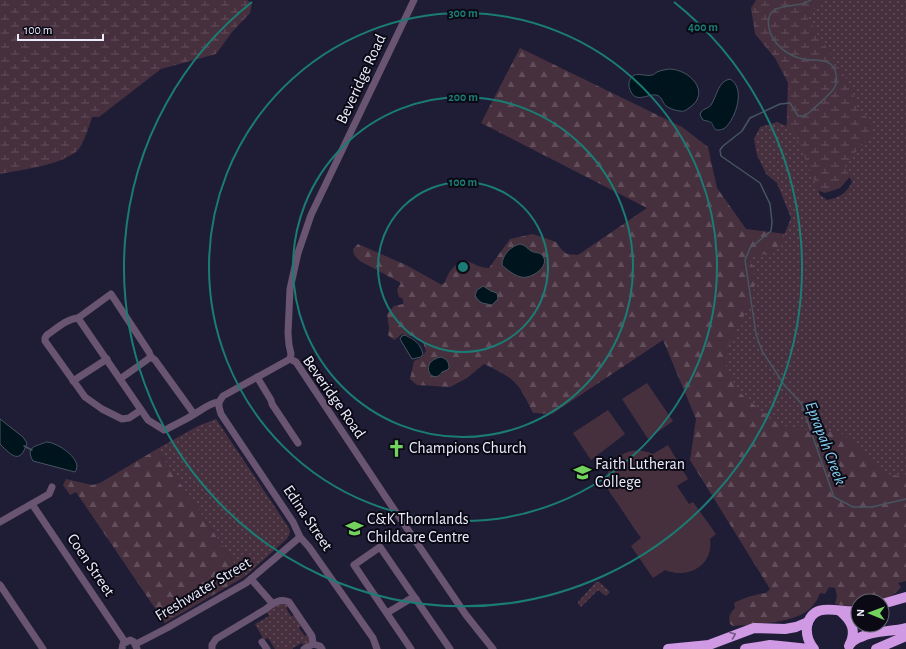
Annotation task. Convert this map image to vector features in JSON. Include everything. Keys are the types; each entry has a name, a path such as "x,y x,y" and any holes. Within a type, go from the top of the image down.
{"highway":[{"path":"890,602 906,597"},
{"path":"814,649 809,642 806,632 808,622 813,615 821,610 829,608 840,611 850,611"},
{"path":"840,611 848,618 852,627 853,636 848,647"},
{"path":"668,649 709,645 754,628 785,629 796,627 808,622"},
{"path":"848,647 866,635 906,628"},
{"path":"876,649 906,636"},
{"path":"745,649 770,645 809,649"}],"street":[{"name":"Beveridge Road","path":"414,0 311,215 305,232 290,289 288,333 291,354 290,359 296,362 466,615 493,649"},
{"path":"141,410 129,418 122,419 102,409 85,397 45,341 45,338 66,322 73,318 78,318 111,294 151,357 156,360 194,414"},
{"path":"78,318 107,358 148,420 164,430 213,402 219,402 223,396 290,359"},
{"path":"120,379 151,357"},
{"path":"73,382 107,358"},
{"path":"257,377 272,404 298,443"},
{"name":"Edina Street","path":"219,402 218,407 221,414 293,522 300,537 310,546 373,638 377,649"},
{"path":"0,522 49,494 52,487"},
{"name":"Coen Street","path":"32,504 122,647"},
{"name":"Freshwater Street","path":"136,647 251,579 300,537"},
{"path":"411,649 354,565 380,547 450,649"},
{"path":"251,579 272,603"},
{"path":"0,585 43,649"},
{"path":"387,614 410,600 416,599"},
{"path":"212,649 212,644 216,639 266,609 272,603 284,600 289,602 312,636 313,644"},
{"path":"122,647 132,641 136,647"},
{"path":"262,642 267,649"},
{"path":"304,649 313,644 320,646 322,649"}],"green space":[{"path":"0,0 247,0 252,3 250,13 232,32 216,54 161,69 99,117 92,117 84,140 77,151 51,164 0,174"},
{"path":"756,0 906,0 869,155 840,188 825,193 799,184 786,141 788,83 775,58 755,34 751,8"},
{"path":"827,0 906,0 906,477 886,474 840,432 793,429 773,421 739,392 726,368 727,349 751,302 755,284 754,268 750,261 752,256 769,253 780,245 791,218 777,183 766,174 757,155 754,139 760,127 777,122 793,129 820,195 827,200 835,198 848,189 852,182 845,165 872,133 871,121 857,109 851,86 808,19 810,12"},
{"path":"520,48 682,127 708,147 717,188 746,229 802,236 906,146 906,581 898,583 901,587 893,595 890,596 890,593 850,593 850,606 848,606 835,604 837,596 835,588 829,587 825,594 820,593 816,602 808,611 799,616 777,622 733,626 730,624 729,619 735,608 734,603 750,596 766,593 770,589 690,460 696,419 663,340 552,414 533,413 519,387 514,382 503,373 484,364 467,378 450,387 417,385 410,379 414,361 421,358 426,351 423,342 412,336 402,334 394,340 388,335 389,328 387,314 394,306 403,304 403,299 399,297 397,290 401,283 360,261 354,255 353,249 358,244 406,265 442,285 452,269 464,260 489,268 510,239 533,234 556,242 567,254 578,255 647,208 481,123","holes":["524,245 529,250 540,253 516,275 504,267 502,261 510,249"]},
{"path":"647,383 673,421 648,439 622,399"},
{"path":"608,410 625,434 591,460 573,433"},
{"path":"216,419 289,528 290,533 287,539 244,577 157,449 198,426"},
{"path":"668,445 688,479 677,486 689,504 693,502 716,534 710,539 708,556 704,563 698,568 682,573 674,573 665,570 653,578 631,546 641,538 609,491 607,475 613,462 628,452 636,450 653,454"},
{"path":"157,449 244,577 165,623 76,492 70,495 63,485 66,479 92,485 100,483"},
{"path":"596,582 599,582 610,592 606,596 598,590 581,607 578,602"},
{"path":"282,603 289,606 286,608 291,616 295,615 302,625 299,628 305,636 309,634 310,640 304,646 302,643 293,649 275,649 268,638 264,640 255,624 269,616 267,612 272,606"}],"water":[{"path":"669,69 684,73 691,77 696,83 699,96 696,102 684,111 667,107 662,99 656,95 639,98 631,92 629,82 634,75 653,75 658,71"},
{"path":"730,79 735,83 738,89 738,103 733,117 725,128 722,130 716,130 711,122 703,120 700,115 702,111 711,105 720,86 726,80"},
{"path":"520,244 532,252 541,254 544,259 544,264 539,271 525,277 511,272 502,265 505,254 513,247"},
{"path":"483,286 497,293 498,299 492,305 482,303 475,295 477,290"},
{"path":"405,335 419,344 423,354 421,357 412,359 400,339"},
{"path":"441,357 447,361 449,368 435,377 431,375 428,368 434,360"},
{"path":"0,419 23,437 27,443 22,454 19,456 12,455 0,444"},
{"path":"46,442 55,444 65,450 73,458 77,466 75,472 33,461 30,452 31,449"}],"waterway":[{"name":"Eprapah Creek","path":"811,0 802,4 782,7 773,11 769,17 769,28 773,39 786,52 803,59 827,62 831,64 836,75 836,84 834,88 826,98 805,116 798,116 790,103 780,104 750,118 742,131 723,146 720,150 721,156 760,183 770,204 772,222 771,231 750,248 745,260 756,334 762,351 785,386 801,403 834,497 853,507 872,507 906,499"},
{"path":"24,446 32,450"}],"place":[{"name":"Champions Church","path":"396,448"},
{"name":"Faith Lutheran College","path":"582,473"},
{"name":"C&K Thornlands Childcare Centre","path":"354,528"}]}
